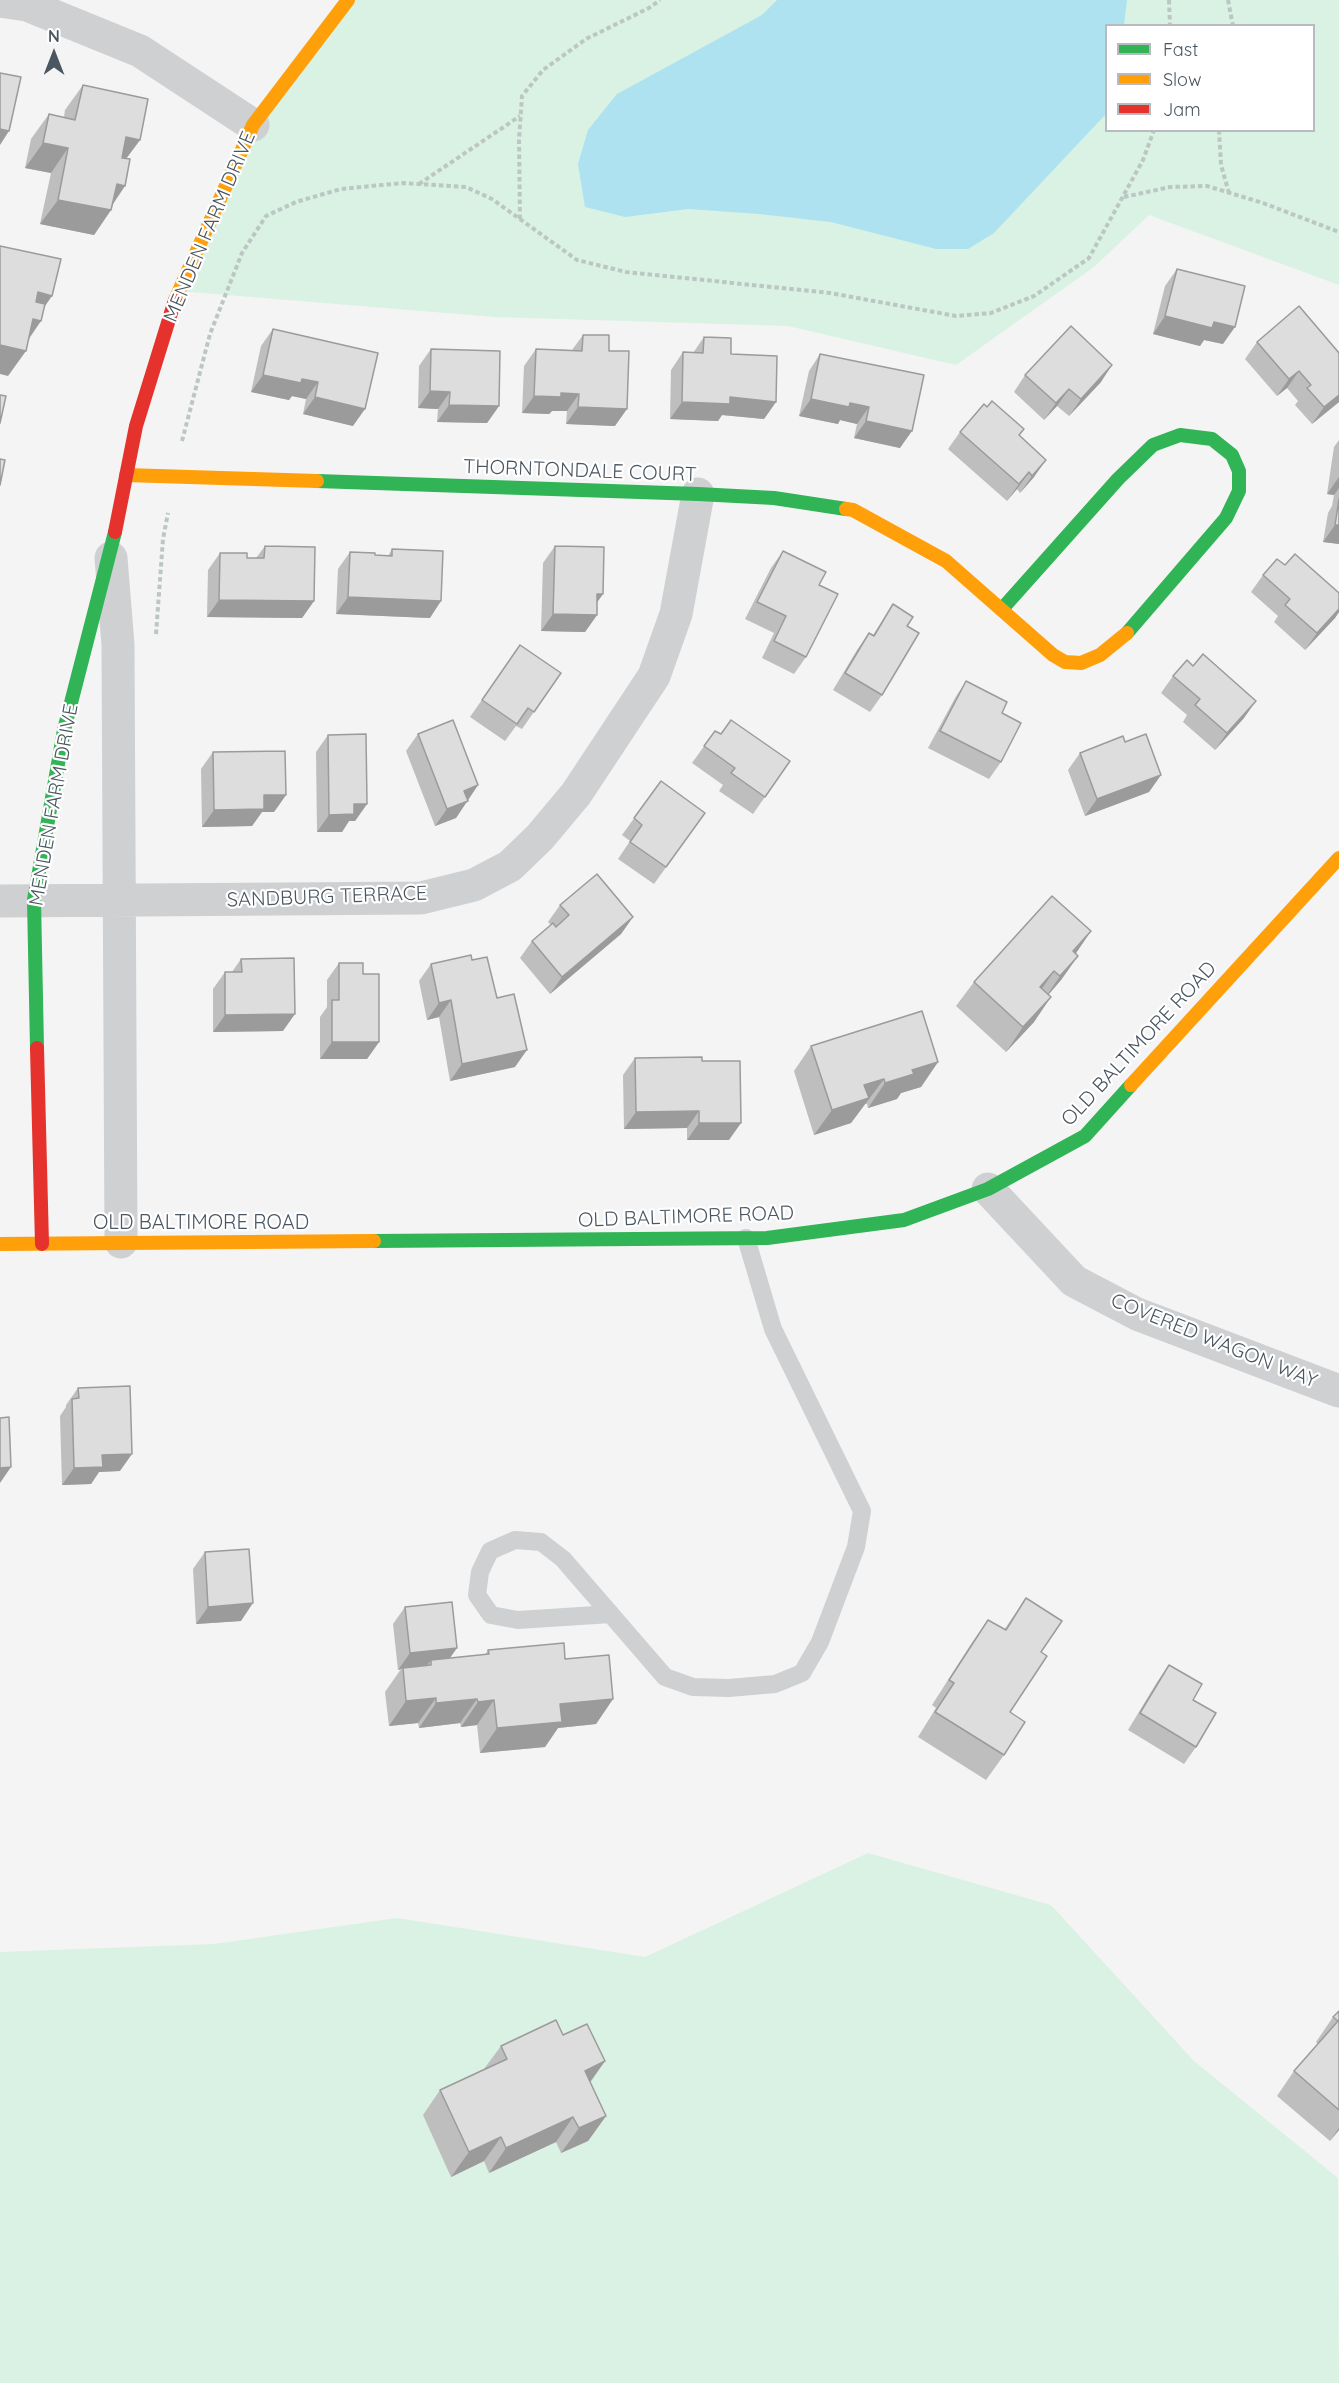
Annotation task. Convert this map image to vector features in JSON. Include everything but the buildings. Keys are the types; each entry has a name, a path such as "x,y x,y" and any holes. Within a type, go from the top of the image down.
{"street":[{"name":"MENDEN FARM DRIVE","path":"42,1244 34,900 64,730 111,551 136,426 178,291 253,125 348,0"},
{"path":"0,1 27,5 140,51 253,125"},
{"name":"THORNTONDALE COURT","path":"126,475 698,494 774,498 853,510 946,561 1053,656 1065,662 1081,663 1100,655 1129,632 1226,518 1239,491 1239,471 1232,455 1212,439 1195,435 1180,435 1153,445 1118,479 1002,609"},
{"name":"SANDBURG TERRACE","path":"0,901 421,898 474,885 510,866 540,837 576,794 654,676 676,614 698,494"},
{"name":"MENDEN FARM DRIVE","path":"111,551 118,645 117,900 121,1242"},
{"name":"OLD BALTIMORE ROAD","path":"0,1244 767,1238 904,1220 988,1189 1085,1136 1339,858"},
{"name":"COVERED WAGON WAY","path":"988,1189 1074,1281 1137,1314 1339,1391"}],"lane":[{"path":"611,1614 518,1620 491,1616 477,1595 480,1572 490,1551 515,1540 541,1542 563,1559 611,1614 665,1677 693,1687 729,1688 775,1684 802,1673 820,1642 856,1547 862,1511 773,1329 746,1238"}],"path":[{"path":"520,219 519,140 522,96 543,70 586,39 649,8 660,0"},
{"path":"1169,0 1170,24"},
{"path":"1228,0 1233,24"},
{"path":"419,184 521,116"},
{"path":"156,638 163,539 175,477 210,334 242,253 266,216 296,202 340,189 404,183 466,187 492,199 578,260 626,272 830,293 956,316 991,313 1034,296 1089,258 1143,160 1153,132"},
{"path":"1219,132 1221,165 1229,193"},
{"path":"1124,197 1170,187 1207,186 1339,232"}],"green space":[{"path":"348,0 1339,0 1339,285 1149,215 1094,267 956,365 788,326 495,317 178,291 253,125"},
{"path":"868,1853 1051,1905 1194,2061 1338,2178 1339,2383 0,2383 0,1952 214,1944 397,1918 645,1957"}],"water":[{"path":"777,0 1127,0 1124,24 1105,24 1105,115 994,233 968,249 936,249 831,222 759,214 688,209 625,217 585,207 578,164 588,130 617,94 762,15"}],"traffic: fast":[{"path":"1002,609 1118,479 1153,445 1180,435 1212,439 1232,455 1239,471 1239,491 1226,518 1127,633"},
{"path":"317,481 774,498 846,509"},
{"path":"37,1048 34,900 64,730 115,532"},
{"path":"374,1241 767,1238 904,1220 988,1189 1085,1136 1131,1085"}],"traffic: slow":[{"path":"175,300 253,125 348,0"},
{"path":"126,475 317,481"},
{"path":"846,509 853,510 946,561 1053,655 1065,662 1081,663 1100,655 1127,633"},
{"path":"1131,1085 1339,858"},
{"path":"0,1244 374,1241"}],"traffic: jam":[{"path":"115,532 136,426 175,300"},
{"path":"37,1048 42,1244"}]}
